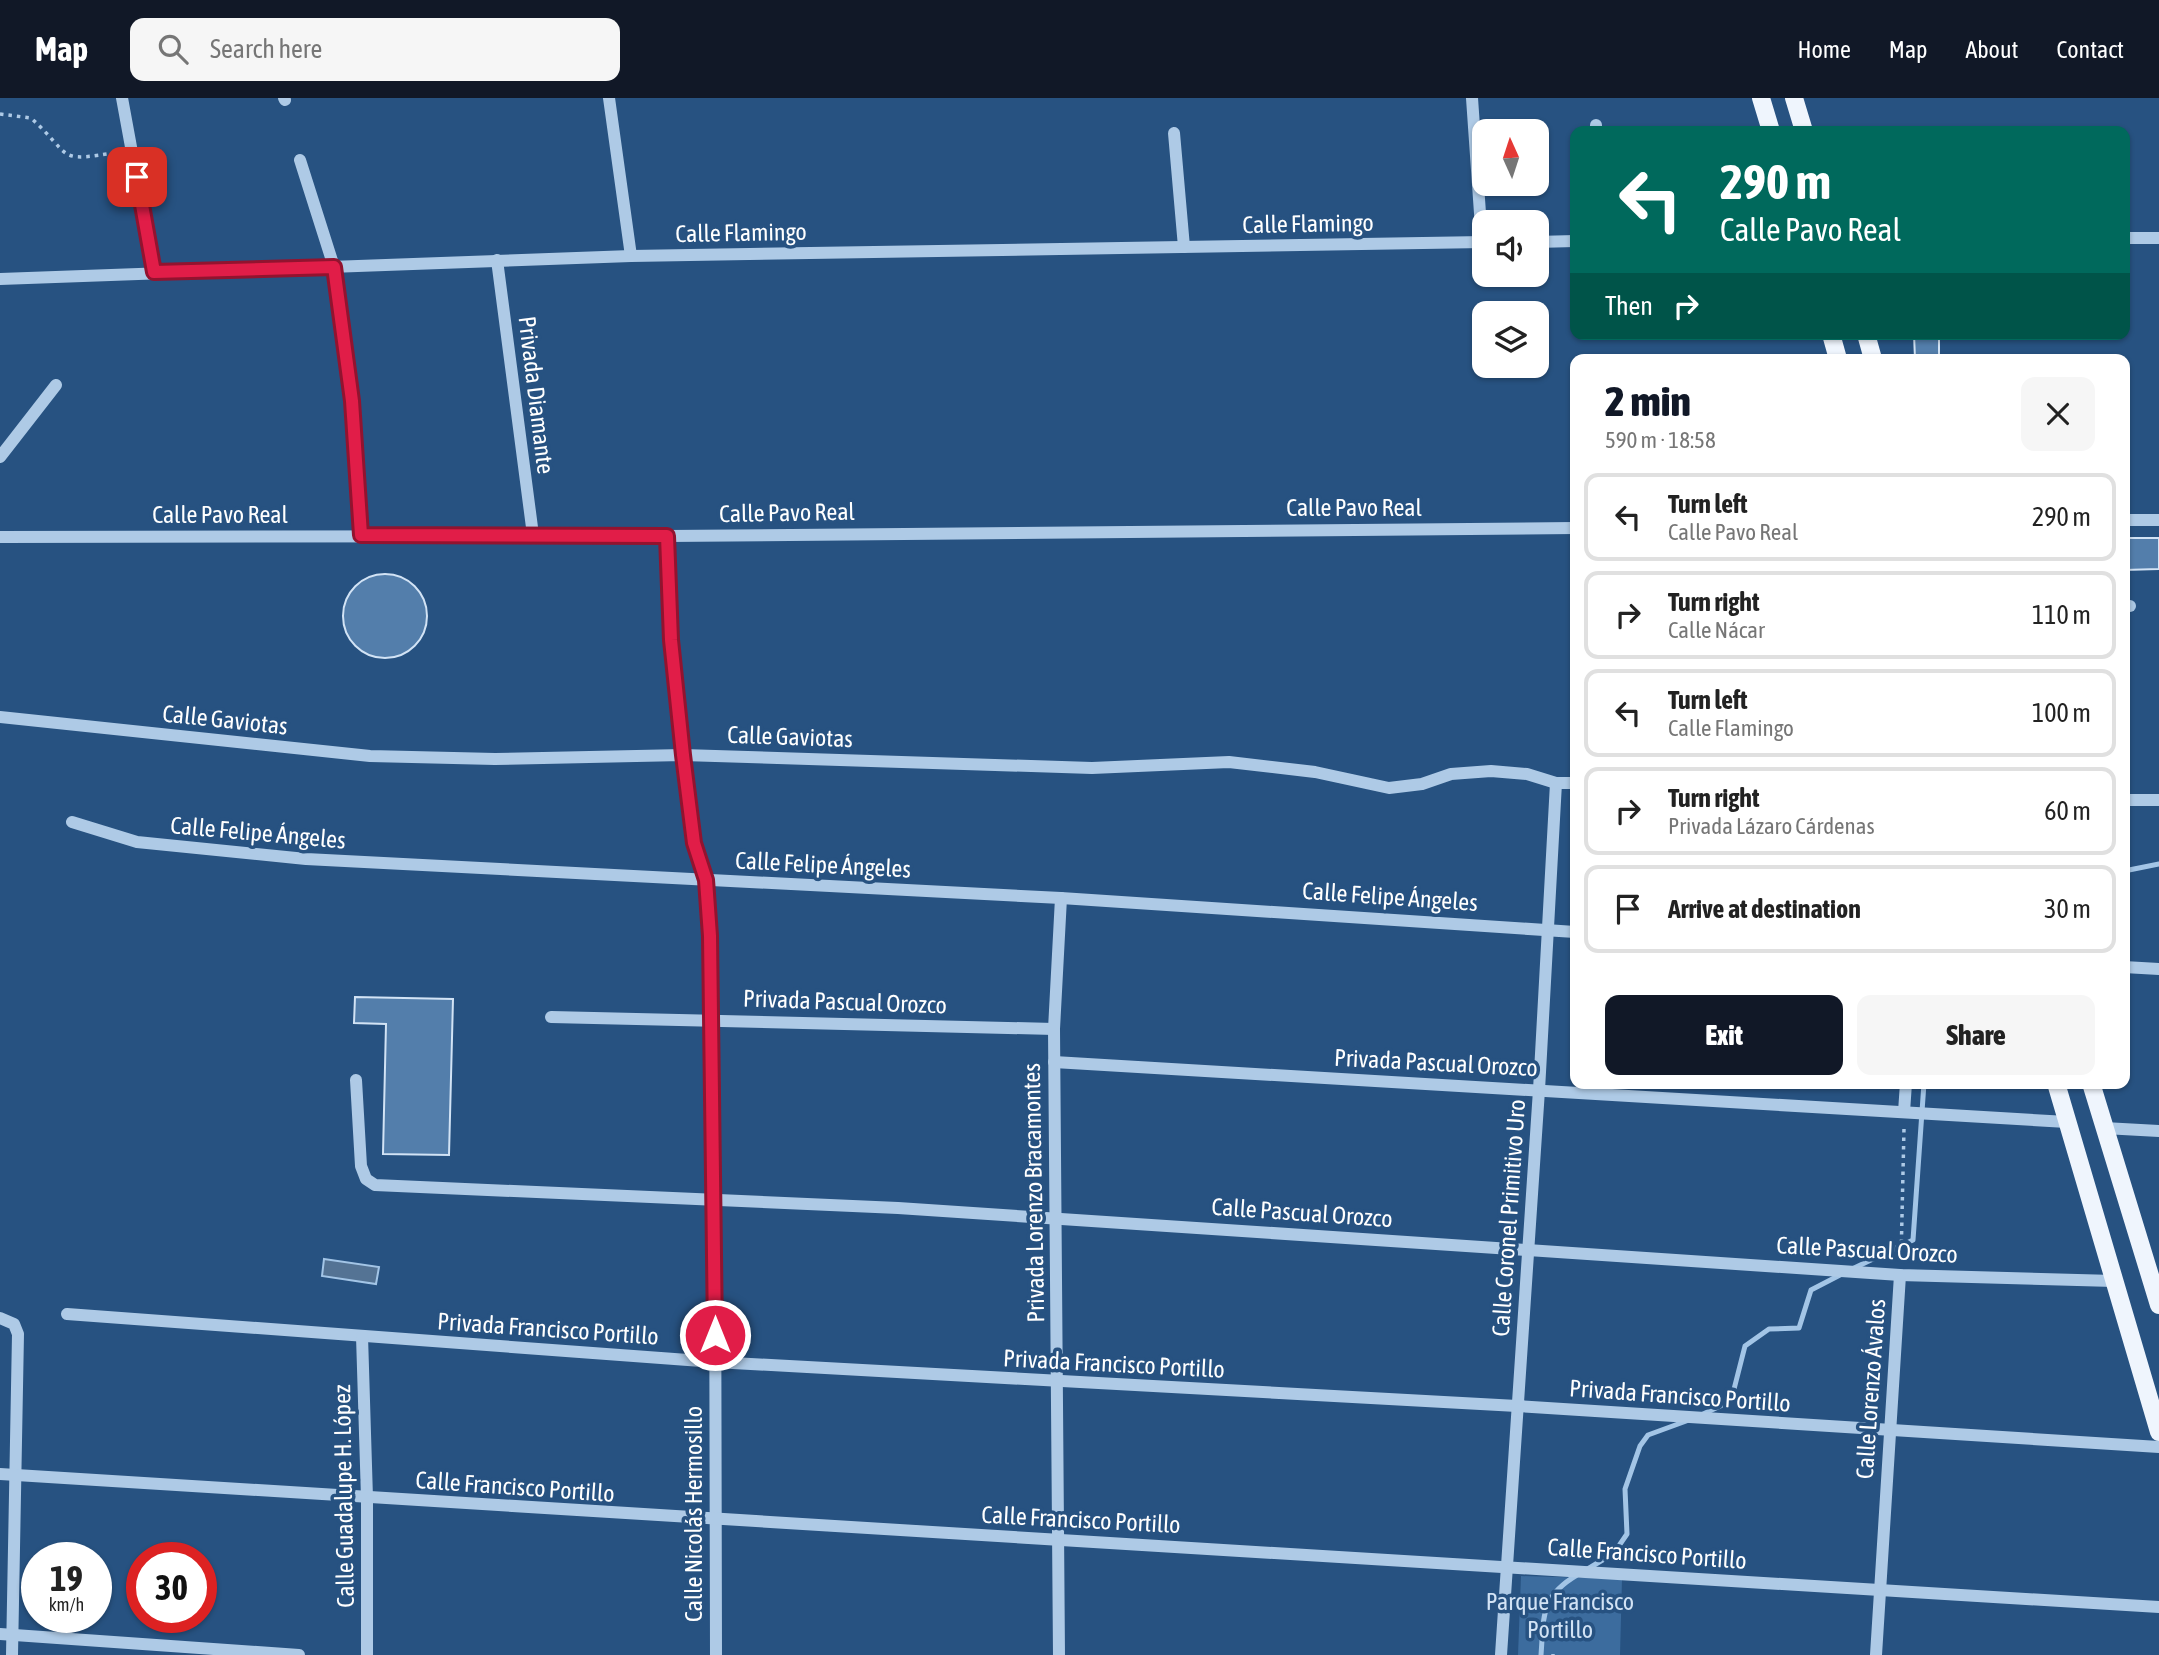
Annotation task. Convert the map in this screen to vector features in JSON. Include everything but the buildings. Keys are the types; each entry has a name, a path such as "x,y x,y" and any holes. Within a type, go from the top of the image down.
{"main road":[{"path":"1761,98 1769,126"},
{"path":"1794,98 1802,126"},
{"path":"2058,1089 2159,1432"},
{"path":"2093,1089 2158,1296"}],"street":[{"path":"122,98 154,272"},
{"path":"609,98 631,256"},
{"path":"1472,98 1481,210"},
{"path":"1174,133 1184,247"},
{"path":"300,160 334,267 352,401 361,535"},
{"path":"2130,238 2159,238"},
{"path":"1549,242 1570,241"},
{"name":"Calle Flamingo","path":"0,279 631,256 1472,242"},
{"name":"Privada Diamante","path":"498,260 533,536"},
{"path":"0,457 56,385"},
{"path":"2130,520 2159,520"},
{"name":"Calle Pavo Real","path":"0,537 667,536 1570,528"},
{"name":"Calle Nicolás Hermosillo","path":"667,536 671,640 683,755 694,843 706,880 715,1199 716,1655"},
{"name":"Calle Gaviotas","path":"0,717 370,756 495,759 683,755 1093,768 1229,762 1315,772 1389,788 1422,784 1451,774 1491,771 1527,774 1556,783 1570,783"},
{"name":"Calle Coronel Primitivo Uro","path":"1501,1655 1539,1090 1556,783"},
{"path":"2130,800 2159,800"},
{"name":"Calle Felipe Ángeles","path":"72,822 137,842 190,849 413,867 1060,898 1570,932"},
{"name":"Privada Lorenzo Bracamontes","path":"1059,1655 1054,1029 1060,898"},
{"path":"2130,967 2159,969"},
{"name":"Privada Pascual Orozco","path":"551,1017 1054,1029"},
{"name":"Privada Pascual Orozco","path":"1054,1062 2067,1122"},
{"name":"Calle Pascual Orozco","path":"356,1080 361,1166 366,1179 375,1185 1055,1217 1900,1275 2114,1281"},
{"path":"1904,1112 1906,1089"},
{"path":"2104,1128 2159,1131"},
{"name":"Calle Lorenzo Ávalos","path":"1876,1655 1888,1431 1900,1275"},
{"name":"Privada Francisco Portillo","path":"67,1314 715,1362 1517,1406 2159,1447"},
{"path":"0,1318 14,1324 18,1334 15,1475 6,1634 12,1655"},
{"name":"Calle Guadalupe H. López","path":"362,1336 368,1498 368,1655"},
{"name":"Calle Francisco Portillo","path":"0,1474 714,1521 1057,1539 2159,1607"},
{"path":"6,1634 299,1655"}],"path":[{"path":"0,114 31,118 65,155 82,158 132,150"},
{"name":"Calle Lorenzo Ávalos","path":"1900,1275 1904,1112"}],"green space":[{"name":"Parque Francisco Portillo","path":"1521,1576 1622,1579 1620,1655 1518,1655"}],"shaded area":[{"path":"324,1259 379,1267 376,1284 322,1276"}],"waterway":[{"path":"2130,870 2159,864"},
{"path":"1852,1269 1913,1240 1924,1089"},
{"path":"1701,1415 1731,1401 1745,1346 1769,1329 1799,1328 1811,1290 1840,1275"},
{"path":"1586,1570 1614,1553 1627,1534 1625,1489 1640,1446 1648,1435 1689,1420"},
{"path":"1541,1655 1544,1618 1550,1600 1556,1591 1577,1575"}],"route":[{"path":"137,177 154,272 334,267 352,401 361,535 667,536 671,640 683,755 694,843 706,880 710,936 715,1335"}]}
